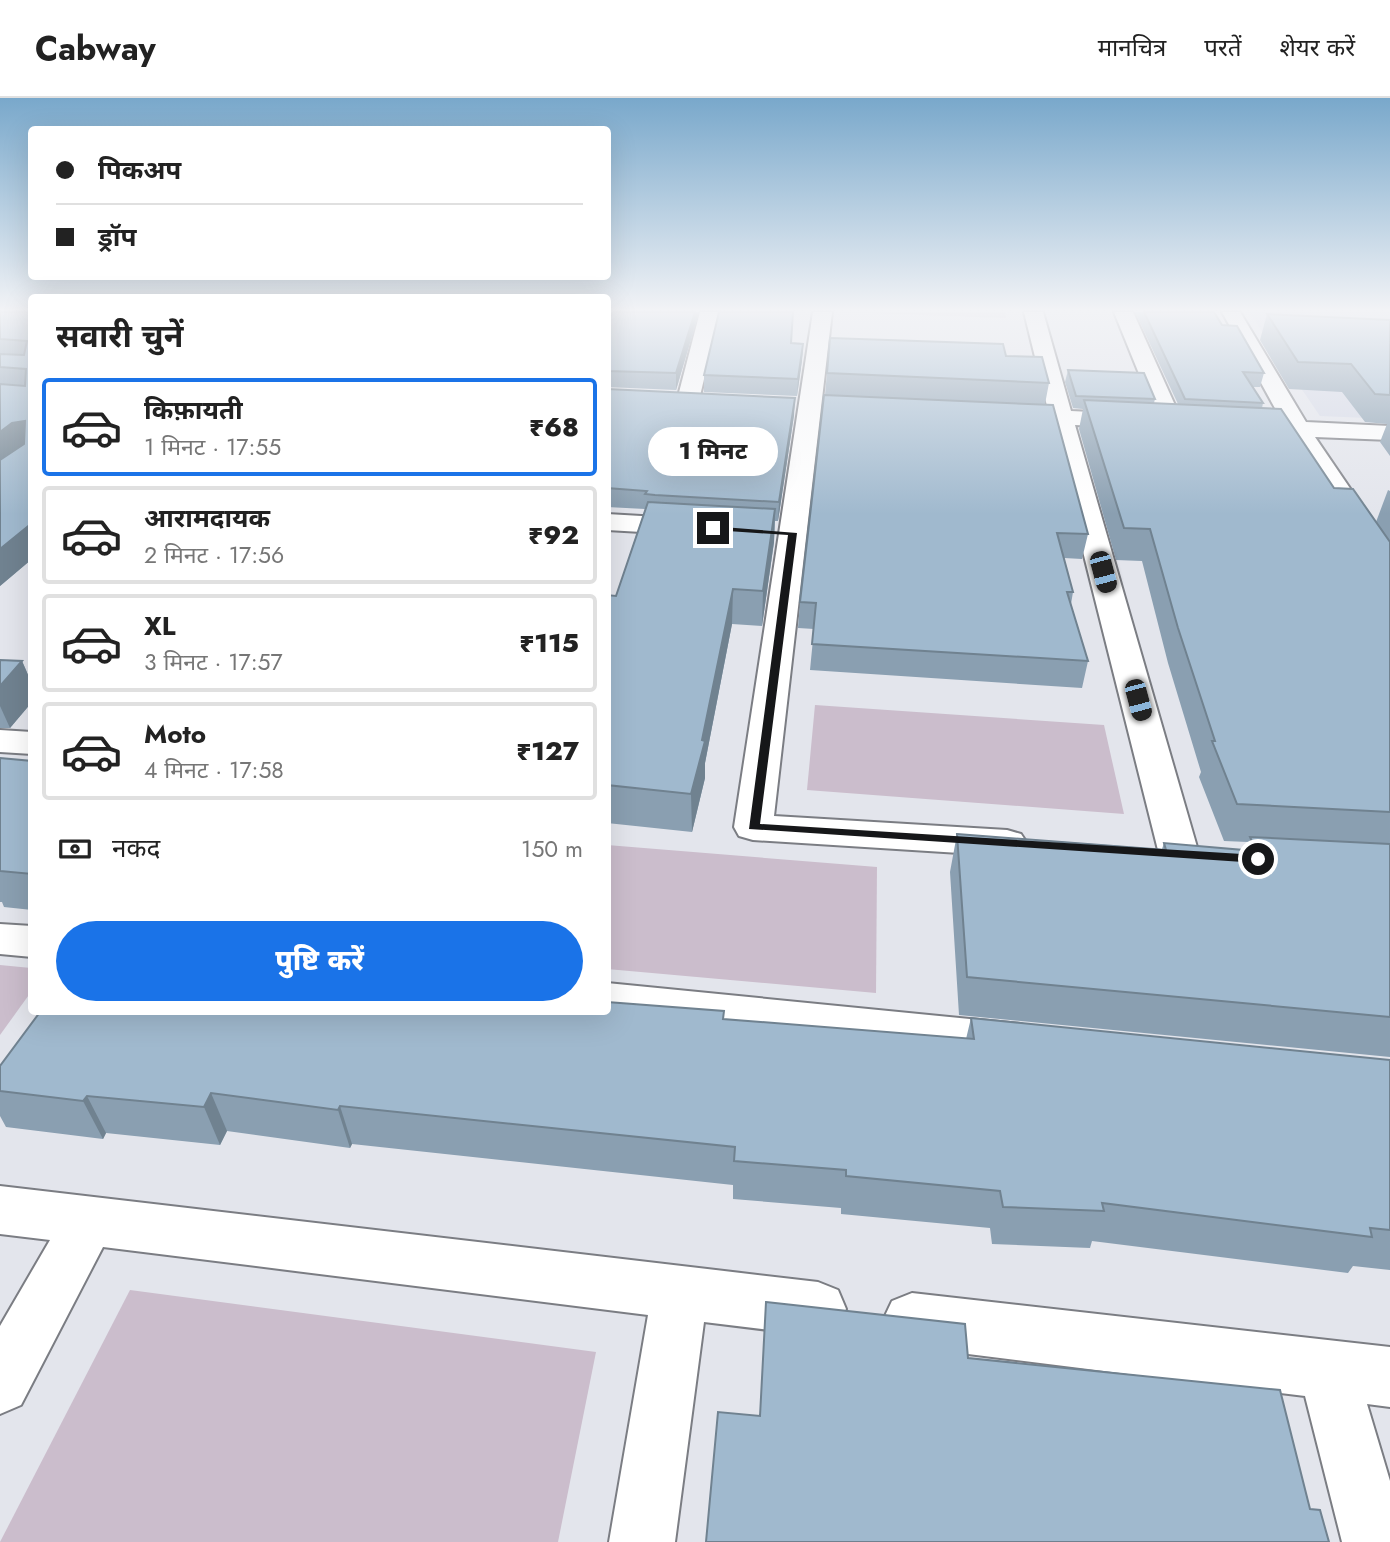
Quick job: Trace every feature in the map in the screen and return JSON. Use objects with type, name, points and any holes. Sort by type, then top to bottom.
[{"type":"street","points":[[688,401],[693,379]]},
{"type":"street","points":[[812,379],[809,406],[779,532],[753,827],[1042,845]]},
{"type":"street","points":[[1051,379],[1179,854]]},
{"type":"street","points":[[1152,379],[1171,423]]},
{"type":"street","points":[[1270,379],[1298,429],[1390,568]]},
{"type":"street","points":[[661,399],[715,402]]},
{"type":"street","points":[[982,414],[1196,424]]},
{"type":"street","points":[[1222,425],[1390,433]]},
{"type":"street","points":[[611,522],[713,528]]},
{"type":"street","points":[[0,741],[28,743]]},
{"type":"street","points":[[1138,852],[1219,856]]},
{"type":"street","points":[[0,939],[28,942]]},
{"type":"street","points":[[611,1000],[1060,1046]]},
{"type":"street","points":[[0,1210],[1390,1377]]},
{"type":"street","points":[[0,1384],[89,1221]]},
{"type":"street","points":[[642,1542],[680,1292]]},
{"type":"street","points":[[1328,1370],[1375,1542]]},
{"type":"shaded area","points":[[1295,379],[1390,379],[1390,419],[1320,416]]},
{"type":"shaded area","points":[[815,705],[1104,725],[1124,814],[807,790]]},
{"type":"shaded area","points":[[611,845],[877,867],[876,993],[611,969]]},
{"type":"shaded area","points":[[0,965],[28,968],[28,996],[0,1035]]},
{"type":"shaded area","points":[[130,1290],[596,1352],[558,1542],[0,1542]]},
{"type":"building","points":[[25,379],[28,379],[28,526],[0,549],[0,460],[24,444],[25,421],[12,423],[0,432],[0,384],[25,386]]},
{"type":"building","points":[[969,379],[1048,379],[1049,383]]},
{"type":"building","points":[[1071,379],[1147,379],[1155,399],[1076,396]]},
{"type":"building","points":[[1176,379],[1248,379],[1263,403],[1185,399]]},
{"type":"building","points":[[1363,379],[1390,379],[1390,395],[1375,394]]},
{"type":"building","points":[[611,389],[795,398],[779,502],[645,494],[647,491],[611,488]]},
{"type":"building","points":[[824,395],[1053,405],[1088,534],[1057,533],[1073,592],[1067,592],[1088,661],[812,644],[816,603],[800,602]]},
{"type":"building","points":[[1084,400],[1281,409],[1334,488],[1353,489],[1390,542],[1390,812],[1237,804],[1212,741],[1215,741],[1178,628],[1150,529],[1124,528]]},
{"type":"building","points":[[648,502],[775,509],[763,591],[733,589],[702,740],[705,741],[691,794],[611,785],[611,595],[616,596]]},
{"type":"building","points":[[0,660],[22,661],[0,686]]},
{"type":"building","points":[[0,758],[28,761],[28,874],[0,871]]},
{"type":"building","points":[[957,834],[1166,850],[1164,843],[1256,851],[1250,837],[1390,844],[1390,1017],[967,977]]},
{"type":"building","points":[[611,1002],[724,1011],[723,1019],[974,1039],[971,1018],[1390,1060],[1390,1230],[1370,1228],[1372,1237],[1102,1203],[1104,1211],[1003,1207],[1000,1191],[846,1176],[846,1170],[734,1161],[735,1147],[340,1106],[338,1110],[211,1093],[204,1107],[87,1096],[83,1101],[0,1091],[0,1066],[38,1015],[611,1015]]},
{"type":"building","points":[[766,1302],[965,1324],[968,1358],[1280,1390],[1310,1509],[1320,1510],[1329,1542],[706,1542],[718,1412],[760,1416]]},
{"type":"route","points":[[713,528],[793,533],[753,827],[1258,859]]}]
